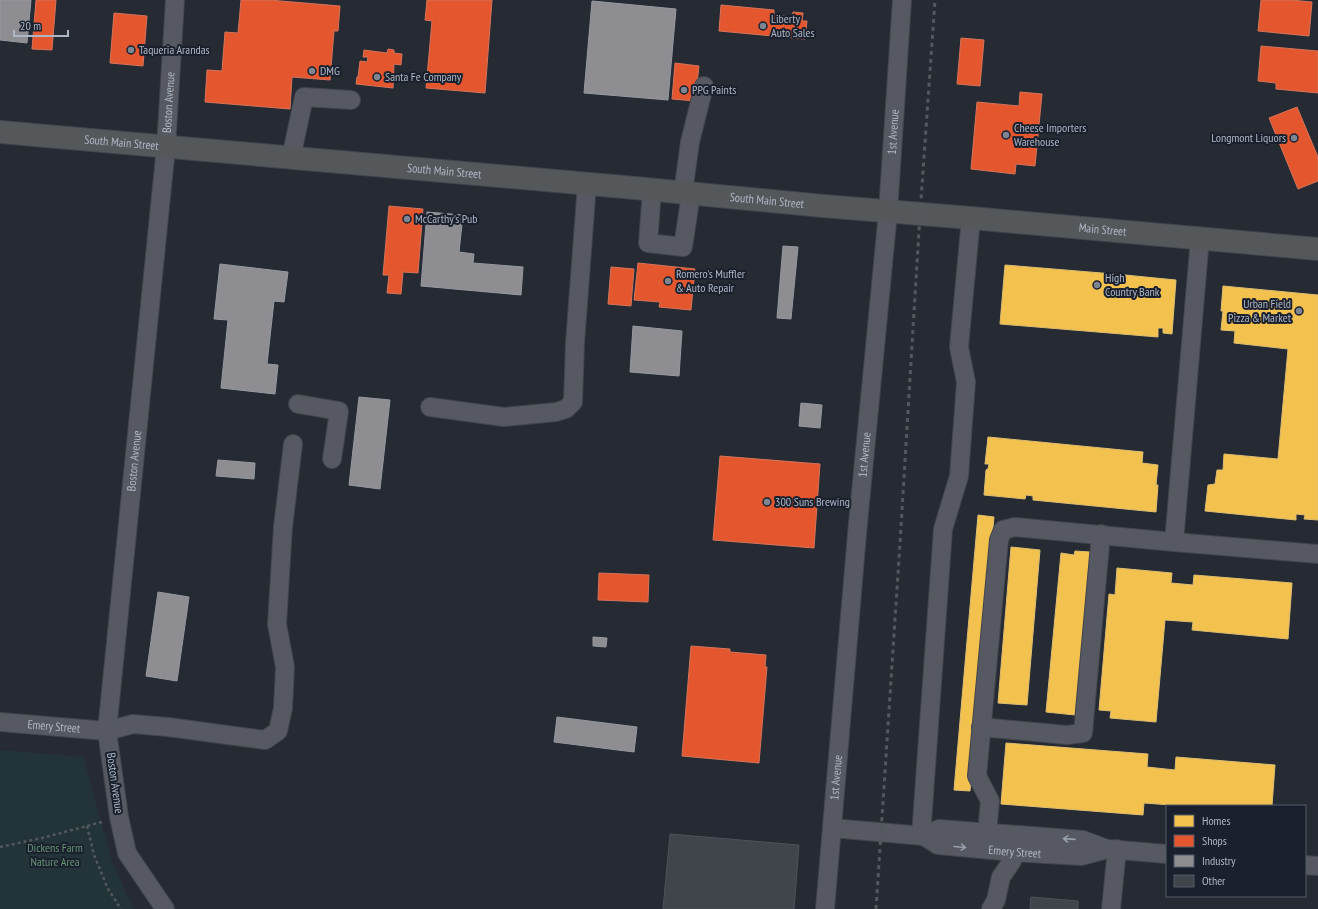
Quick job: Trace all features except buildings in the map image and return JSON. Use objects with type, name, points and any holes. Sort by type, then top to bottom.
[{"type":"highway","name":"South Main Street","points":[[0,132],[888,212]]},
{"type":"highway","name":"Main Street","points":[[888,212],[972,218],[1318,249]]},
{"type":"street","name":"Boston Avenue","points":[[165,909],[127,853],[119,817],[107,731],[166,147],[176,0]]},
{"type":"street","name":"1st Avenue","points":[[825,909],[856,551],[888,212],[902,0]]},
{"type":"street","points":[[652,190],[648,243],[683,247],[690,142],[704,86]]},
{"type":"street","points":[[291,158],[304,97],[351,100]]},
{"type":"street","points":[[430,407],[504,417],[556,412],[566,409],[573,402],[575,343],[587,184]]},
{"type":"street","points":[[922,836],[943,529],[959,476],[966,382],[959,347],[972,218]]},
{"type":"street","points":[[1174,542],[1200,238]]},
{"type":"street","points":[[298,404],[339,411],[332,459]]},
{"type":"street","name":"Emery Street","points":[[0,722],[107,731],[133,724],[168,726],[265,740],[278,731],[283,708],[285,667],[277,624],[282,526],[293,444]]},
{"type":"street","points":[[987,833],[990,800],[977,776],[998,540],[1003,530],[1015,527],[1318,554]]},
{"type":"street","points":[[981,727],[1067,735],[1083,733],[1101,534]]},
{"type":"street","name":"Emery Street","points":[[832,828],[922,836],[938,845],[1012,852],[1081,856],[1112,849]]},
{"type":"street","name":"Emery Street","points":[[922,836],[939,829],[1083,840],[1112,849],[1166,854]]},
{"type":"street","points":[[1111,909],[1112,849]]},
{"type":"street","points":[[991,909],[996,900],[1001,877],[1012,861],[1012,852]]},
{"type":"street","points":[[1306,865],[1318,866]]},
{"type":"path","points":[[0,847],[42,838],[119,817]]},
{"type":"path","points":[[87,826],[94,855],[108,889],[121,909]]},
{"type":"green space","name":"Dickens Farm Nature Area","points":[[0,750],[83,757],[112,861],[131,905],[135,909],[0,909]]},
{"type":"railway","points":[[876,909],[935,0]]},
{"type":"place","name":"Liberty Auto Sales","points":[[763,26]]},
{"type":"place","name":"Taqueria Arandas","points":[[131,50]]},
{"type":"place","name":"DMG","points":[[312,71]]},
{"type":"place","name":"Santa Fe Company","points":[[377,77]]},
{"type":"place","name":"PPG Paints","points":[[684,90]]},
{"type":"place","name":"Cheese Importers Warehouse","points":[[1006,135]]},
{"type":"place","name":"Longmont Liquors","points":[[1294,138]]},
{"type":"place","name":"McCarthy's Pub","points":[[407,219]]},
{"type":"place","name":"Romero's Muffler & Auto Repair","points":[[668,281]]},
{"type":"place","name":"High Country Bank","points":[[1097,285]]},
{"type":"place","name":"Urban Field Pizza & Market","points":[[1299,311]]},
{"type":"place","name":"300 Suns Brewing","points":[[767,502]]}]
